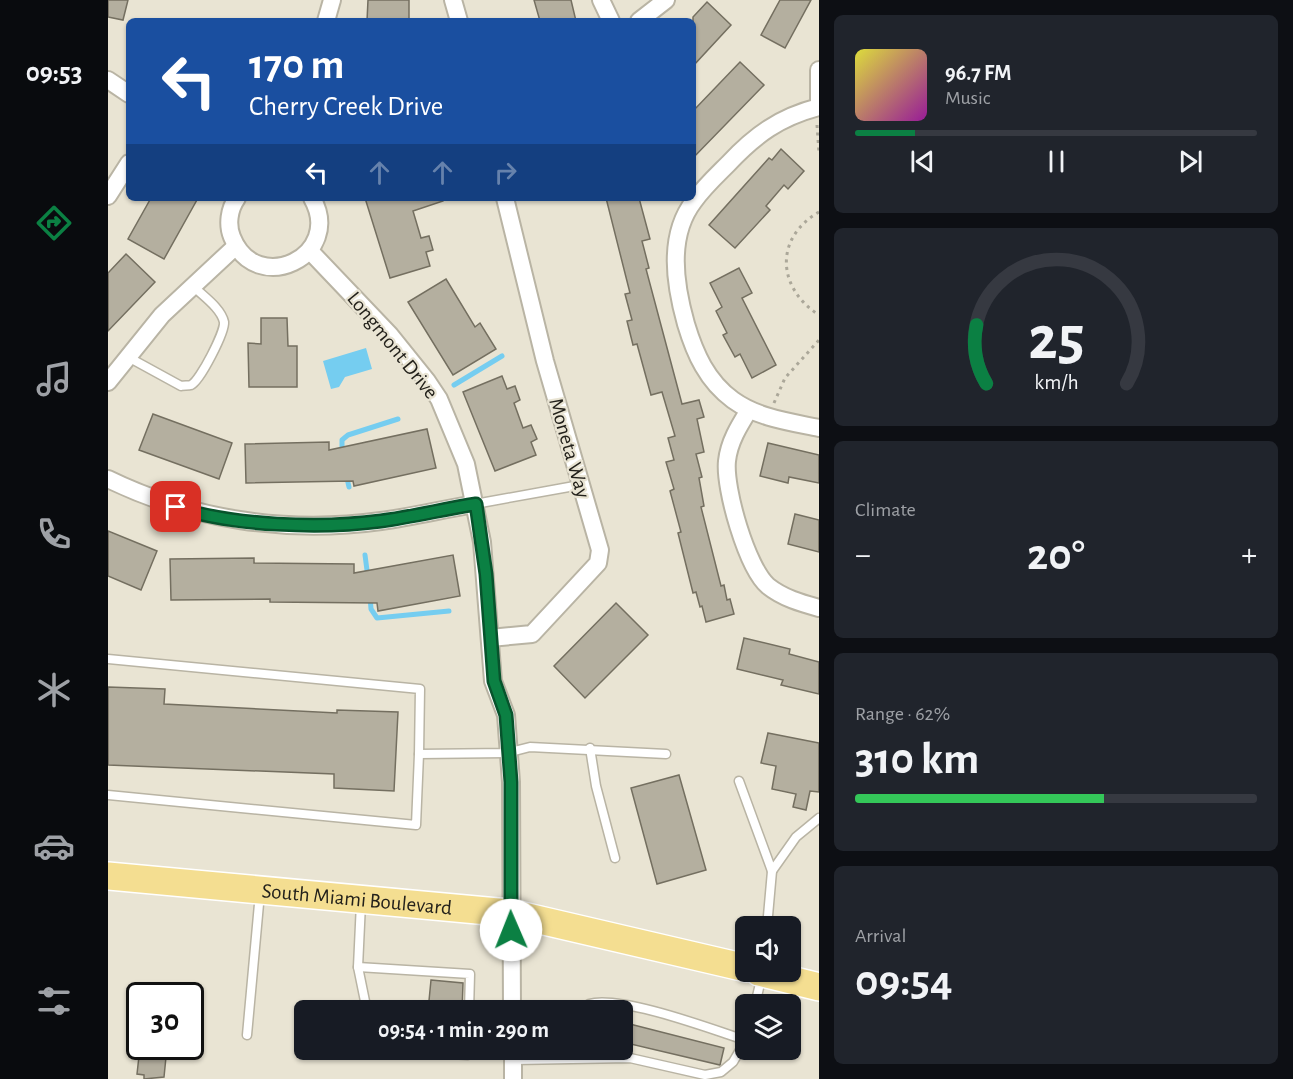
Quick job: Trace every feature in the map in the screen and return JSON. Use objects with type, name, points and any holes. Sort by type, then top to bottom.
[{"type":"main road","name":"South Miami Boulevard","points":[[108,876],[510,913],[735,965]]},
{"type":"main road","points":[[800,982],[819,987]]},
{"type":"street","points":[[327,18],[332,0]]},
{"type":"street","points":[[453,0],[458,18]]},
{"type":"street","points":[[601,0],[610,18]]},
{"type":"street","points":[[643,18],[666,0]]},
{"type":"street","points":[[696,194],[752,139],[783,119],[819,111],[819,70]]},
{"type":"street","points":[[108,81],[126,92]]},
{"type":"street","points":[[108,196],[126,168]]},
{"type":"street","points":[[236,201],[229,217],[230,232],[236,246],[245,257],[257,264],[272,268],[299,261],[310,251],[317,237],[320,222],[314,201]]},
{"type":"street","name":"Moneta Way","points":[[489,638],[532,634],[598,564],[600,550],[545,361],[506,201]]},
{"type":"street","points":[[690,201],[675,260],[680,303],[697,357],[710,378],[731,399],[749,410],[819,428]]},
{"type":"street","points":[[108,382],[162,315],[236,246]]},
{"type":"street","name":"Longmont Drive","points":[[310,251],[390,335],[439,399],[466,464],[476,504],[486,574],[494,681],[506,715],[507,753],[511,782],[512,1000]]},
{"type":"street","points":[[749,410],[733,437],[727,461],[729,487],[749,559],[767,585],[792,600],[819,608]]},
{"type":"street","points":[[108,479],[193,512],[252,521],[344,525],[381,521],[476,504]]},
{"type":"street","points":[[513,1060],[513,1079]]},
{"type":"lane","points":[[128,357],[181,386],[191,385],[198,379],[223,333],[224,323],[219,313],[192,285]]},
{"type":"lane","points":[[476,504],[580,485]]},
{"type":"lane","points":[[108,658],[420,689],[416,825],[108,795]]},
{"type":"lane","points":[[419,754],[507,753],[530,747],[590,748],[666,754]]},
{"type":"lane","points":[[590,748],[596,786],[615,858]]},
{"type":"lane","points":[[738,781],[772,871],[768,916]]},
{"type":"lane","points":[[772,871],[796,837],[819,818]]},
{"type":"lane","points":[[247,1035],[260,890]]},
{"type":"lane","points":[[361,899],[358,967],[365,1000]]},
{"type":"lane","points":[[358,967],[470,974],[469,1000]]},
{"type":"lane","points":[[633,1008],[735,1037]]},
{"type":"lane","points":[[633,1059],[705,1075],[721,1072],[735,1059]]},
{"type":"path","points":[[819,111],[819,153]]},
{"type":"path","points":[[819,212],[807,219],[797,231],[789,246],[785,266],[797,297],[819,315]]},
{"type":"path","points":[[773,406],[778,388],[819,340]]},
{"type":"water","points":[[366,348],[372,369],[345,377],[339,387],[331,389],[323,361]]},
{"type":"building","points":[[108,0],[128,0],[123,20],[108,17]]},
{"type":"building","points":[[368,0],[409,0],[409,18],[367,18]]},
{"type":"building","points":[[534,0],[571,0],[575,18],[539,18]]},
{"type":"building","points":[[780,0],[811,0],[785,48],[761,35]]},
{"type":"building","points":[[707,2],[731,25],[696,63],[696,18],[693,17]]},
{"type":"building","points":[[740,62],[764,85],[696,155],[696,108]]},
{"type":"building","points":[[781,149],[804,171],[788,189],[784,185],[766,206],[770,210],[735,248],[709,225],[769,158],[772,160]]},
{"type":"building","points":[[149,201],[196,201],[164,259],[128,239]]},
{"type":"building","points":[[366,201],[443,201],[413,211],[421,238],[429,236],[433,250],[426,252],[430,266],[390,278]]},
{"type":"building","points":[[607,201],[640,201],[650,239],[642,241],[649,268],[646,269],[682,404],[699,400],[704,417],[697,419],[704,452],[696,454],[702,477],[699,478],[704,506],[701,507],[721,586],[724,585],[727,600],[730,599],[734,614],[706,622],[696,592],[693,593],[670,491],[674,489],[666,462],[674,460],[668,438],[675,436],[662,392],[651,395],[637,344],[633,345],[627,321],[632,320],[625,294],[630,293]]},
{"type":"building","points":[[126,254],[155,282],[108,331],[108,273]]},
{"type":"building","points":[[739,268],[752,293],[742,298],[776,365],[752,378],[740,354],[735,357],[723,335],[727,333],[716,311],[722,307],[710,283]]},
{"type":"building","points":[[446,279],[475,327],[480,323],[496,349],[453,375],[408,302]]},
{"type":"building","points":[[261,318],[287,318],[288,346],[297,346],[297,387],[249,387],[248,343],[261,344]]},
{"type":"building","points":[[502,376],[507,389],[515,386],[520,400],[514,403],[523,428],[531,425],[537,439],[531,442],[536,455],[495,471],[463,392]]},
{"type":"building","points":[[153,414],[232,443],[219,479],[139,450]]},
{"type":"building","points":[[427,429],[436,468],[354,486],[353,481],[246,483],[245,444],[329,442],[329,450]]},
{"type":"building","points":[[768,443],[819,455],[819,483],[789,477],[788,483],[760,476]]},
{"type":"building","points":[[795,514],[819,520],[819,552],[788,544]]},
{"type":"building","points":[[108,531],[157,551],[141,590],[108,576]]},
{"type":"building","points":[[453,555],[460,596],[378,611],[377,603],[270,602],[270,599],[171,600],[170,559],[254,558],[254,563],[354,564],[354,573]]},
{"type":"building","points":[[616,603],[648,635],[585,698],[554,666]]},
{"type":"building","points":[[744,638],[790,649],[789,654],[819,662],[819,694],[781,685],[783,680],[737,669]]},
{"type":"building","points":[[108,687],[165,689],[164,704],[337,713],[337,710],[398,712],[394,791],[334,788],[334,774],[108,765]]},
{"type":"building","points":[[768,733],[819,743],[819,792],[810,791],[806,810],[793,807],[796,794],[772,789],[776,766],[761,763]]},
{"type":"building","points":[[679,775],[706,870],[657,884],[631,788]]},
{"type":"building","points":[[431,980],[463,983],[462,1000],[429,1000]]},
{"type":"building","points":[[633,1025],[724,1048],[720,1065],[633,1045]]},
{"type":"building","points":[[139,1060],[166,1060],[164,1077],[144,1079],[144,1075],[137,1074]]},
{"type":"waterway","points":[[454,385],[502,356]]},
{"type":"waterway","points":[[342,453],[342,440],[348,435],[398,419]]},
{"type":"waterway","points":[[346,474],[349,487]]},
{"type":"waterway","points":[[365,555],[368,578]]},
{"type":"waterway","points":[[370,596],[371,609],[377,618],[449,611]]},
{"type":"route","points":[[176,507],[225,519],[344,525],[381,521],[476,504],[489,603],[489,638],[494,681],[506,715],[507,753],[511,782],[511,930]]}]
